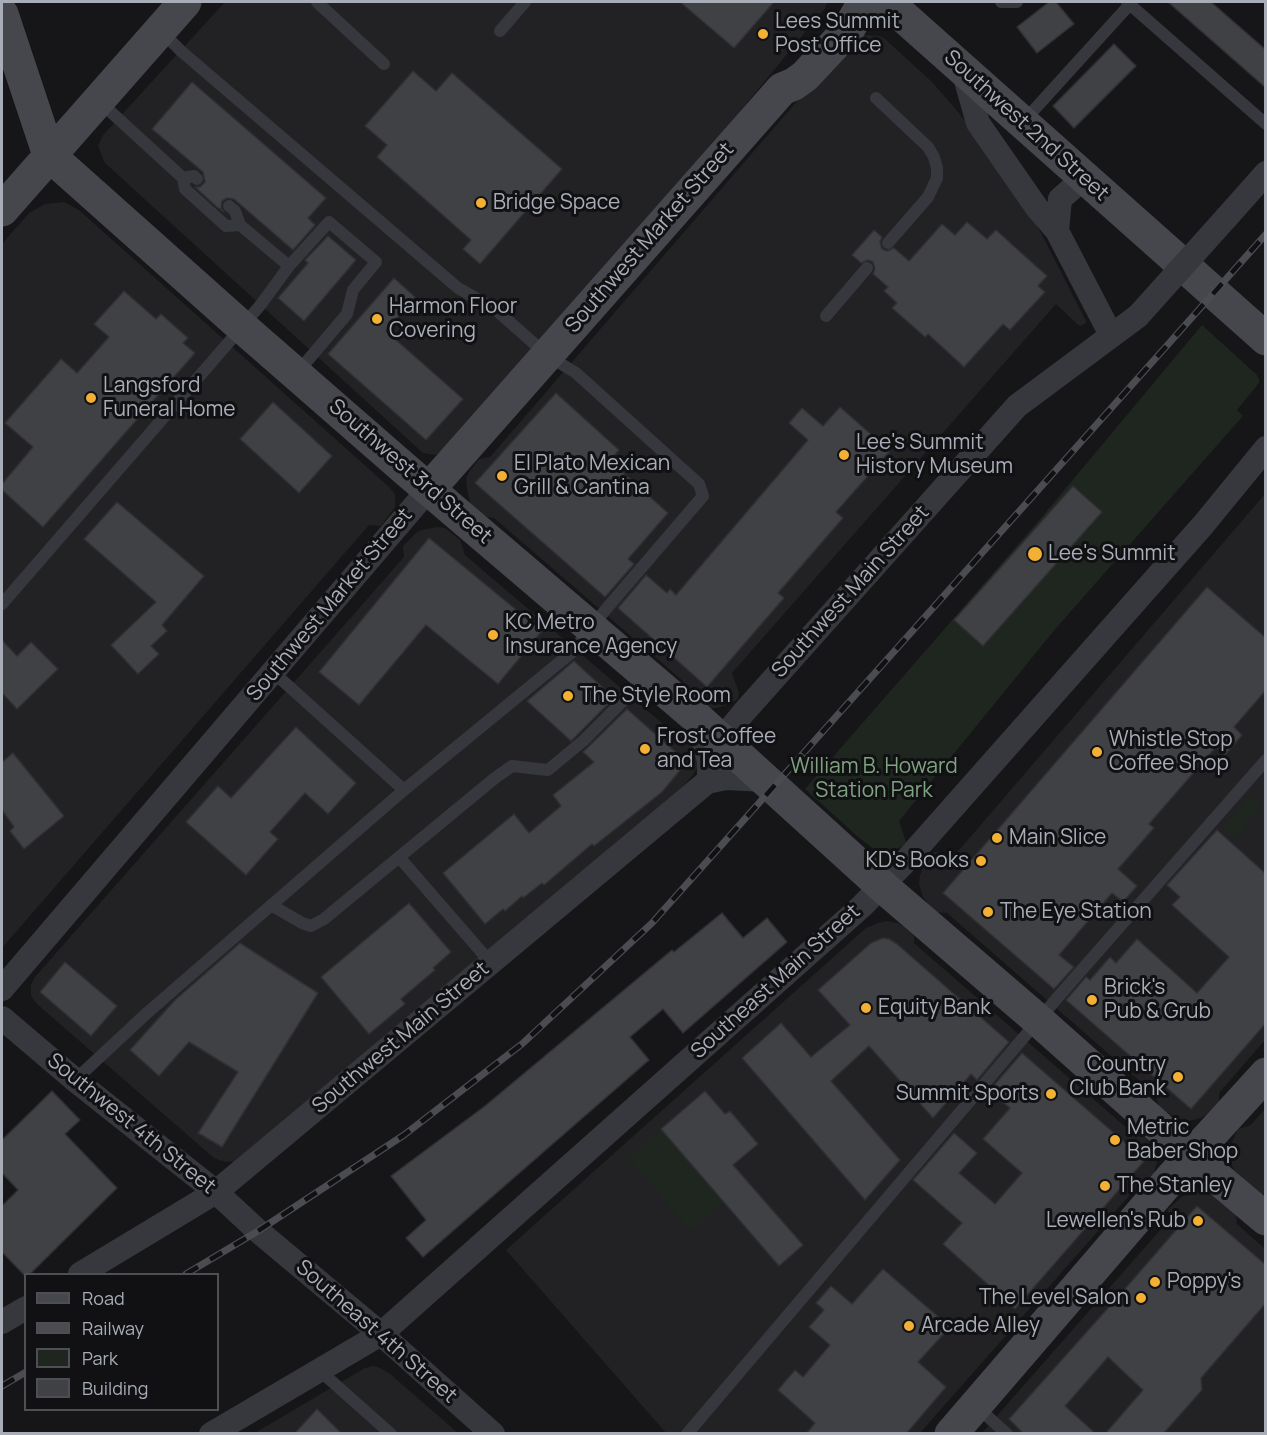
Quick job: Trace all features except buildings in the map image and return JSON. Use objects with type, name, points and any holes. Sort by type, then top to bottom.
[{"type":"main road","points":[[2,210],[185,2]]},
{"type":"main road","name":"Southwest Market Street","points":[[782,89],[781,79],[784,73],[830,18],[849,2]]},
{"type":"main road","name":"Southwest Market Street","points":[[429,489],[782,89],[805,76],[848,30],[864,2]]},
{"type":"main road","name":"Southwest 2nd Street","points":[[887,2],[1266,339]]},
{"type":"main road","name":"Southwest 3rd Street","points":[[2,14],[50,155],[242,327],[709,729],[882,886],[1266,1219]]},
{"type":"main road","points":[[951,1434],[1191,1156],[1266,1074]]},
{"type":"street","points":[[963,70],[978,123],[1037,208],[1057,231],[1111,335]]},
{"type":"street","name":"Southwest Main Street","points":[[709,729],[744,712],[1017,406],[1138,316],[1266,173]]},
{"type":"street","points":[[1057,231],[1060,199],[1084,178]]},
{"type":"street","name":"Southeast Main Street","points":[[211,1434],[381,1334],[845,921],[882,886],[1203,525],[1266,448]]},
{"type":"street","name":"Southwest Market Street","points":[[2,988],[429,489]]},
{"type":"street","points":[[707,782],[709,729]]},
{"type":"street","points":[[707,782],[726,778],[765,780]]},
{"type":"street","name":"Southwest Main Street","points":[[83,1273],[216,1192],[707,782]]},
{"type":"street","name":"Southwest 4th Street","points":[[2,1018],[75,1080],[216,1192],[258,1231]]},
{"type":"street","name":"Southeast 4th Street","points":[[258,1231],[381,1334],[494,1434]]},
{"type":"street","points":[[2,1322],[24,1309]]},
{"type":"lane","points":[[317,2],[384,64]]},
{"type":"lane","points":[[500,31],[525,2]]},
{"type":"lane","points":[[1001,2],[1017,2]]},
{"type":"lane","points":[[1022,123],[1130,2],[1266,124]]},
{"type":"lane","points":[[75,1080],[147,1013],[404,790],[570,653],[704,496],[699,484],[576,373],[547,355],[495,309],[458,288],[181,51],[160,30]]},
{"type":"lane","points":[[876,98],[928,147],[937,168],[937,178],[928,197],[888,243]]},
{"type":"lane","points":[[98,100],[183,178],[185,189],[226,226],[240,225]]},
{"type":"lane","points":[[183,178],[194,176],[197,179]]},
{"type":"lane","points":[[229,206],[235,211],[240,225],[289,266]]},
{"type":"lane","points":[[2,604],[242,327],[289,266],[329,222],[376,262],[353,290],[347,314],[297,374]]},
{"type":"lane","points":[[826,316],[867,268]]},
{"type":"lane","points":[[273,672],[404,790]]},
{"type":"lane","points":[[272,905],[311,926],[324,919],[512,766],[548,770],[590,734],[626,698],[645,674]]},
{"type":"lane","points":[[687,1434],[1038,1020],[1266,759]]},
{"type":"lane","points":[[399,857],[491,963]]},
{"type":"lane","points":[[319,1370],[391,1434]]},
{"type":"lane","points":[[975,1405],[1008,1434]]},
{"type":"shaded area","points":[[225,2],[828,2],[668,199],[448,449],[435,455],[423,453],[105,163],[98,146],[103,135]]},
{"type":"shaded area","points":[[863,35],[879,36],[885,39],[932,82],[989,151],[1041,233],[1086,323],[1078,325],[1056,304],[732,673],[739,693],[738,699],[727,705],[710,708],[685,694],[683,681],[494,518],[481,516],[470,503],[466,479],[479,459],[490,457],[848,42]]},
{"type":"shaded area","points":[[64,202],[79,210],[388,486],[395,494],[395,507],[381,526],[369,525],[2,948],[2,244],[29,213],[45,204]]},
{"type":"shaded area","points":[[1265,494],[1265,1040],[1219,1093],[1219,1103],[1201,1118],[1189,1121],[1175,1117],[1161,1109],[1156,1095],[947,913],[935,912],[923,897],[919,884],[920,875],[925,862],[934,852],[954,856]]},
{"type":"shaded area","points":[[437,527],[445,528],[460,540],[465,555],[670,730],[680,728],[689,736],[694,744],[698,766],[679,791],[235,1161],[222,1161],[214,1158],[37,1004],[31,996],[31,985],[35,977],[404,557],[403,546],[416,533]]},
{"type":"shaded area","points":[[887,921],[903,926],[914,936],[914,943],[1129,1130],[1138,1130],[1153,1148],[1157,1162],[1153,1176],[1146,1186],[1135,1189],[920,1433],[666,1433],[506,1250],[866,928]]},
{"type":"shaded area","points":[[1265,1109],[1265,1194],[1260,1195],[1234,1170],[1230,1155],[1231,1144],[1238,1129],[1251,1125]]},
{"type":"shaded area","points":[[1198,1192],[1213,1196],[1236,1215],[1237,1224],[1265,1249],[1265,1433],[981,1434],[1169,1220],[1168,1209],[1183,1196]]},
{"type":"shaded area","points":[[373,1366],[389,1373],[458,1433],[253,1434],[365,1368]]},
{"type":"green space","name":"William B. Howard Station Park","points":[[1202,325],[1259,379],[1259,383],[1237,410],[1243,416],[1057,627],[899,821],[906,842],[903,846],[892,851],[875,850],[805,789],[1036,524]]},
{"type":"green space","points":[[1251,795],[1263,806],[1234,838],[1222,827]]},
{"type":"green space","points":[[661,1129],[725,1202],[691,1231],[628,1158]]},
{"type":"railway","points":[[188,1273],[258,1231],[404,1135],[522,1044],[652,923],[1266,234]]},
{"type":"railway","points":[[2,1386],[24,1373]]},
{"type":"place","name":"Lees Summit Post Office","points":[[763,34]]},
{"type":"place","name":"Bridge Space","points":[[481,203]]},
{"type":"place","name":"Harmon Floor Covering","points":[[377,319]]},
{"type":"place","name":"Langsford Funeral Home","points":[[91,398]]},
{"type":"place","name":"Lee's Summit History Museum","points":[[844,455]]},
{"type":"place","name":"El Plato Mexican Grill & Cantina","points":[[502,476]]},
{"type":"place","name":"Lee's Summit","points":[[1035,554]]},
{"type":"place","name":"KC Metro Insurance Agency","points":[[493,635]]},
{"type":"place","name":"The Style Room","points":[[568,696]]},
{"type":"place","name":"Frost Coffee and Tea","points":[[645,749]]},
{"type":"place","name":"Whistle Stop Coffee Shop","points":[[1097,752]]},
{"type":"place","name":"Main Slice","points":[[997,838]]},
{"type":"place","name":"KD's Books","points":[[981,861]]},
{"type":"place","name":"The Eye Station","points":[[988,912]]},
{"type":"place","name":"Brick's Pub & Grub","points":[[1092,1000]]},
{"type":"place","name":"Equity Bank","points":[[866,1008]]},
{"type":"place","name":"Country Club Bank","points":[[1178,1077]]},
{"type":"place","name":"Summit Sports","points":[[1051,1094]]},
{"type":"place","name":"Metric Baber Shop","points":[[1115,1140]]},
{"type":"place","name":"The Stanley","points":[[1105,1186]]},
{"type":"place","name":"Lewellen's Rub","points":[[1198,1221]]},
{"type":"place","name":"Poppy's","points":[[1155,1282]]},
{"type":"place","name":"The Level Salon","points":[[1141,1298]]},
{"type":"place","name":"Arcade Alley","points":[[909,1326]]}]
